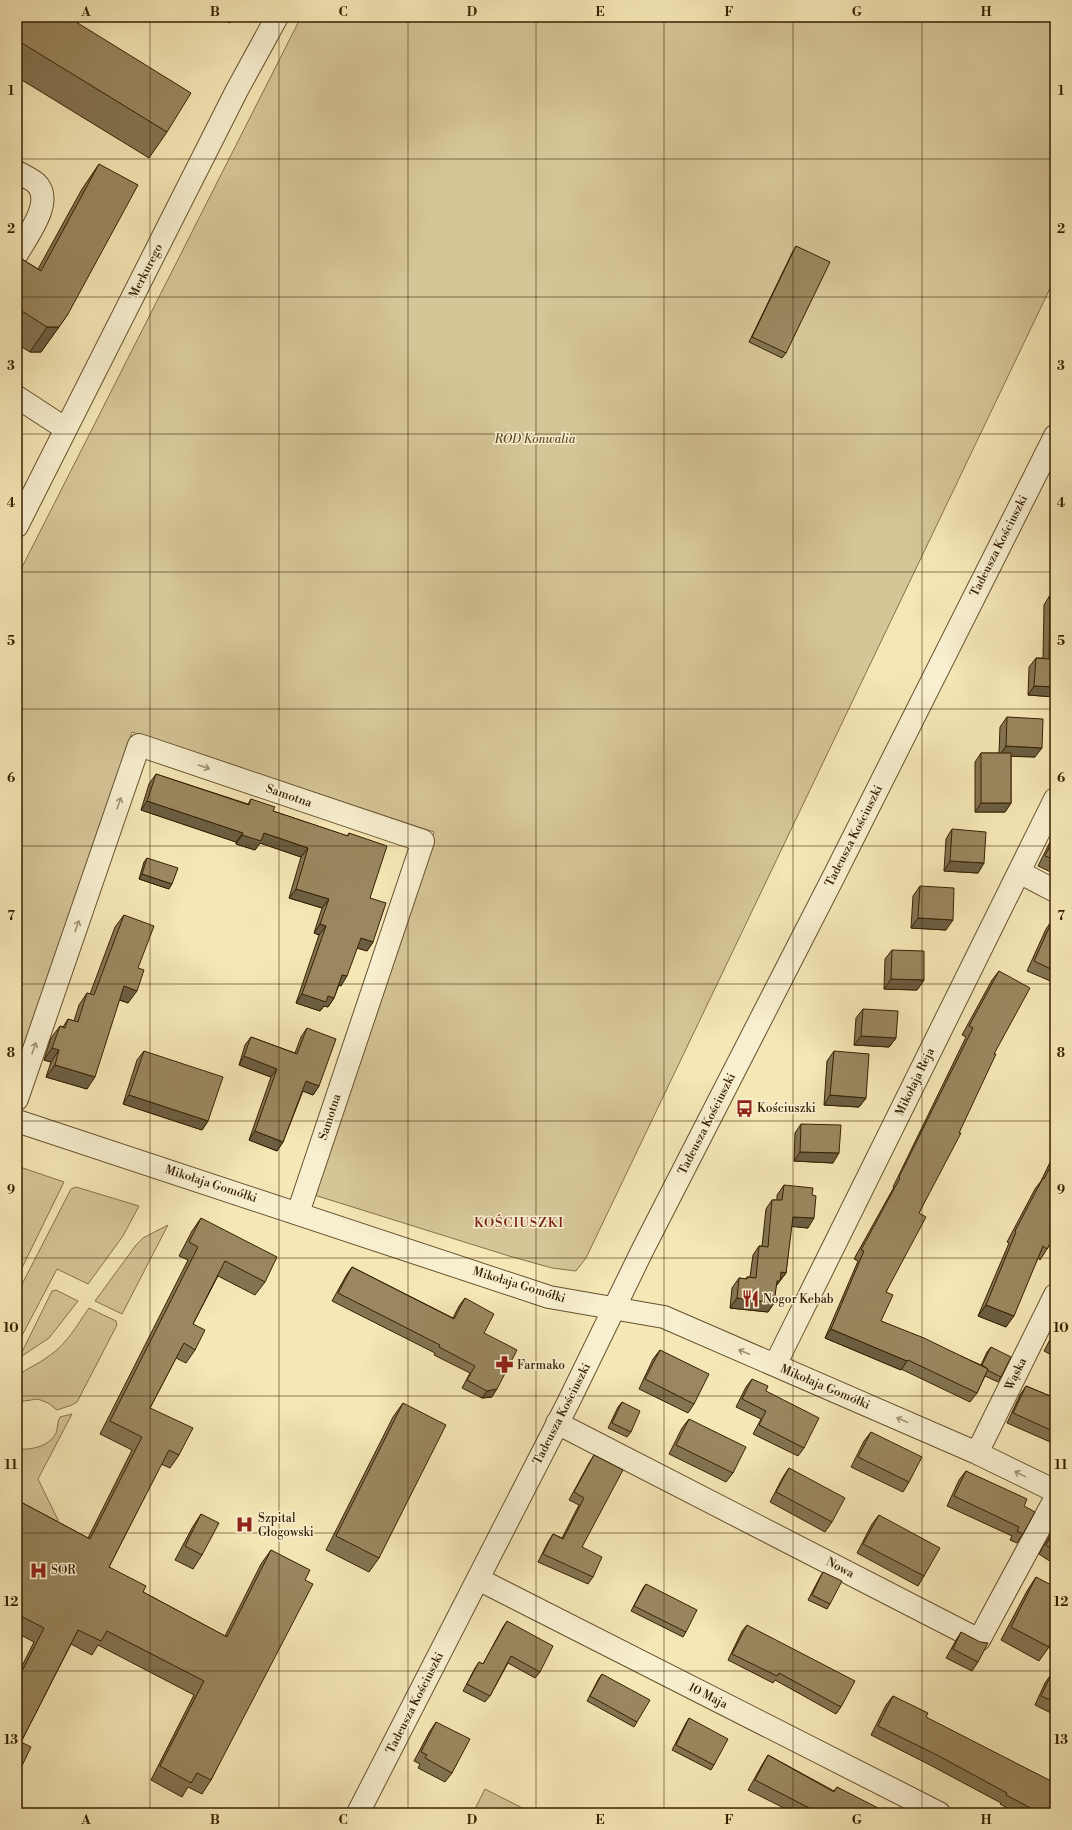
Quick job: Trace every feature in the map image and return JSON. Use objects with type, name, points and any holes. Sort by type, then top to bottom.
[{"type":"street","name":"Merkurego","points":[[17,526],[234,97],[277,17]]},
{"type":"street","points":[[17,172],[36,184],[42,191],[43,202],[41,211],[17,254]]},
{"type":"street","points":[[17,397],[66,429]]},
{"type":"street","name":"Tadeusza Kościuszki","points":[[358,1813],[615,1310],[643,1249],[834,876],[1055,436]]},
{"type":"street","name":"Samotna","points":[[17,1099],[139,745],[423,841],[298,1213]]},
{"type":"street","name":"Mikołaja Reja","points":[[775,1365],[1055,799]]},
{"type":"street","points":[[1019,872],[1055,891]]},
{"type":"street","name":"Mikołaja Gomółki","points":[[17,1121],[549,1297],[664,1318],[976,1452],[1055,1491]]},
{"type":"street","name":"Wąska","points":[[976,1452],[1055,1296]]},
{"type":"street","name":"Nowa","points":[[557,1423],[980,1640],[1055,1499]]},
{"type":"street","name":"10 Maja","points":[[478,1579],[938,1813]]},
{"type":"green space","name":"ROD Konwalia","points":[[301,17],[1055,17],[1055,278],[586,1258],[576,1271],[552,1268],[509,1256],[311,1194],[434,832],[132,732],[17,1065],[17,577]]},
{"type":"green space","points":[[17,1166],[64,1182],[17,1278]]},
{"type":"green space","points":[[76,1187],[139,1206],[123,1236],[88,1284],[57,1269],[17,1345],[17,1294],[71,1189]]},
{"type":"green space","points":[[168,1225],[122,1314],[95,1301],[136,1245],[143,1238]]},
{"type":"green space","points":[[56,1290],[78,1301],[49,1338],[19,1358],[52,1291]]},
{"type":"green space","points":[[89,1308],[116,1321],[117,1325],[77,1402],[57,1410],[48,1403],[38,1399],[17,1402],[17,1376],[45,1359],[61,1346]]},
{"type":"green space","points":[[72,1414],[38,1479],[58,1520],[57,1522],[17,1503],[17,1449],[39,1447],[49,1442],[56,1433],[60,1417]]},
{"type":"green space","points":[[485,1789],[532,1813],[473,1813]]},
{"type":"building","points":[[17,17],[68,17],[191,93],[167,132],[17,40]]},
{"type":"building","points":[[99,164],[138,185],[68,314],[59,327],[47,327],[17,308],[17,256],[41,271]]},
{"type":"building","points":[[796,246],[830,262],[786,353],[752,337]]},
{"type":"building","points":[[1050,595],[1055,596],[1055,687],[1034,686],[1036,658],[1049,659]]},
{"type":"building","points":[[1007,717],[1043,719],[1042,748],[1006,746]]},
{"type":"building","points":[[981,753],[1011,753],[1011,803],[981,803]]},
{"type":"building","points":[[156,774],[249,805],[251,799],[275,807],[273,811],[348,836],[349,833],[387,846],[370,898],[386,903],[373,942],[361,938],[347,976],[342,975],[334,998],[328,996],[326,1002],[302,994],[326,926],[320,924],[329,899],[296,889],[308,848],[264,833],[261,841],[242,835],[243,833],[147,801]]},
{"type":"building","points":[[952,829],[986,832],[984,863],[950,861]]},
{"type":"building","points":[[1055,836],[1055,860],[1045,856]]},
{"type":"building","points":[[147,858],[178,868],[172,884],[142,874]]},
{"type":"building","points":[[920,886],[954,888],[953,920],[918,918]]},
{"type":"building","points":[[124,915],[154,926],[138,968],[144,970],[137,991],[124,986],[95,1077],[55,1065],[59,1050],[52,1048],[60,1026],[65,1028],[68,1019],[78,1022],[87,993],[94,995]]},
{"type":"building","points":[[1053,919],[1055,920],[1055,971],[1034,961]]},
{"type":"building","points":[[892,950],[924,951],[924,980],[891,979]]},
{"type":"building","points":[[999,971],[1030,988],[994,1054],[996,1054],[959,1133],[961,1133],[919,1213],[926,1217],[886,1292],[893,1295],[881,1321],[924,1338],[988,1369],[977,1393],[908,1360],[907,1361],[831,1329],[864,1251],[861,1250],[900,1178],[899,1177],[973,1028],[969,1026]]},
{"type":"building","points":[[863,1009],[898,1011],[896,1038],[861,1036]]},
{"type":"building","points":[[307,1028],[336,1039],[319,1086],[306,1081],[283,1142],[255,1131],[277,1069],[244,1056],[251,1037],[297,1054]]},
{"type":"building","points":[[144,1051],[223,1077],[208,1121],[129,1095]]},
{"type":"building","points":[[834,1051],[869,1054],[866,1098],[830,1095]]},
{"type":"building","points":[[801,1124],[841,1125],[839,1153],[800,1152]]},
{"type":"building","points":[[1055,1157],[1055,1235],[1047,1249],[1043,1246],[1014,1316],[986,1305],[1016,1232],[1015,1231]]},
{"type":"building","points":[[784,1185],[813,1188],[812,1195],[816,1196],[814,1218],[793,1217],[786,1273],[781,1272],[780,1281],[777,1281],[774,1303],[737,1298],[739,1278],[756,1278],[759,1246],[768,1247],[772,1200],[782,1200]]},
{"type":"building","points":[[201,1218],[277,1257],[265,1282],[225,1261],[193,1324],[205,1330],[195,1350],[184,1343],[150,1408],[193,1428],[179,1455],[169,1450],[109,1567],[146,1586],[143,1592],[227,1637],[271,1550],[310,1570],[305,1580],[313,1584],[211,1780],[197,1773],[191,1783],[160,1766],[204,1681],[107,1631],[101,1641],[78,1630],[21,1742],[31,1747],[17,1776],[17,1681],[44,1628],[17,1614],[17,1500],[90,1539],[142,1437],[110,1421],[198,1247],[189,1242]]},
{"type":"building","points":[[352,1267],[454,1319],[465,1298],[494,1314],[484,1333],[517,1350],[497,1389],[487,1391],[467,1380],[475,1366],[439,1347],[440,1345],[338,1293]]},
{"type":"building","points":[[1055,1334],[1055,1344],[1051,1342]]},
{"type":"building","points":[[991,1347],[1011,1357],[1001,1377],[987,1370],[988,1369],[982,1365]]},
{"type":"building","points":[[660,1350],[709,1374],[694,1404],[645,1379]]},
{"type":"building","points":[[752,1379],[768,1386],[766,1391],[819,1418],[804,1448],[759,1425],[766,1411],[742,1399]]},
{"type":"building","points":[[1026,1386],[1055,1398],[1055,1432],[1013,1413]]},
{"type":"building","points":[[622,1402],[640,1411],[631,1432],[612,1423]]},
{"type":"building","points":[[403,1403],[446,1425],[379,1558],[336,1536]]},
{"type":"building","points":[[689,1419],[746,1447],[733,1473],[676,1445]]},
{"type":"building","points":[[871,1432],[922,1457],[909,1482],[858,1457]]},
{"type":"building","points":[[594,1455],[623,1470],[582,1547],[602,1557],[593,1577],[543,1554],[553,1534],[563,1539],[584,1498],[574,1492]]},
{"type":"building","points":[[789,1468],[845,1498],[832,1522],[776,1492]]},
{"type":"building","points":[[966,1471],[1027,1499],[1024,1506],[1035,1512],[1023,1534],[1017,1531],[1019,1527],[954,1496]]},
{"type":"building","points":[[201,1514],[219,1523],[202,1555],[185,1546]]},
{"type":"building","points":[[879,1515],[940,1548],[924,1576],[863,1544]]},
{"type":"building","points":[[1055,1528],[1055,1551],[1046,1545]]},
{"type":"building","points":[[823,1572],[842,1581],[830,1604],[812,1595]]},
{"type":"building","points":[[1036,1577],[1055,1587],[1055,1635],[1049,1647],[1011,1627]]},
{"type":"building","points":[[646,1584],[697,1610],[686,1632],[634,1606]]},
{"type":"building","points":[[507,1621],[553,1646],[540,1672],[511,1656],[490,1696],[467,1684],[479,1662],[483,1664]]},
{"type":"building","points":[[747,1625],[855,1681],[841,1707],[779,1673],[777,1676],[732,1654]]},
{"type":"building","points":[[961,1632],[980,1642],[988,1643],[978,1662],[953,1649]]},
{"type":"building","points":[[1052,1673],[1055,1675],[1055,1702],[1041,1696]]},
{"type":"building","points":[[602,1674],[650,1700],[637,1722],[590,1696]]},
{"type":"building","points":[[893,1696],[928,1713],[926,1717],[1055,1783],[1054,1813],[1040,1813],[1006,1795],[1007,1793],[937,1755],[878,1726]]},
{"type":"building","points":[[689,1718],[728,1739],[714,1765],[676,1745]]},
{"type":"building","points":[[436,1722],[470,1739],[452,1773],[425,1758],[427,1755],[421,1752]]},
{"type":"building","points":[[768,1755],[834,1792],[837,1787],[882,1810],[880,1813],[819,1813],[755,1780]]},
{"type":"place","name":"Kościuszki","points":[[744,1108]]},
{"type":"place","name":"Nogor Kebab","points":[[750,1299]]},
{"type":"place","name":"Farmako","points":[[504,1365]]},
{"type":"place","name":"Szpital Głogowski","points":[[245,1525]]},
{"type":"place","name":"SOR","points":[[38,1570]]},
{"type":"district","name":"KOŚCIUSZKI","points":[[519,1223]]}]
